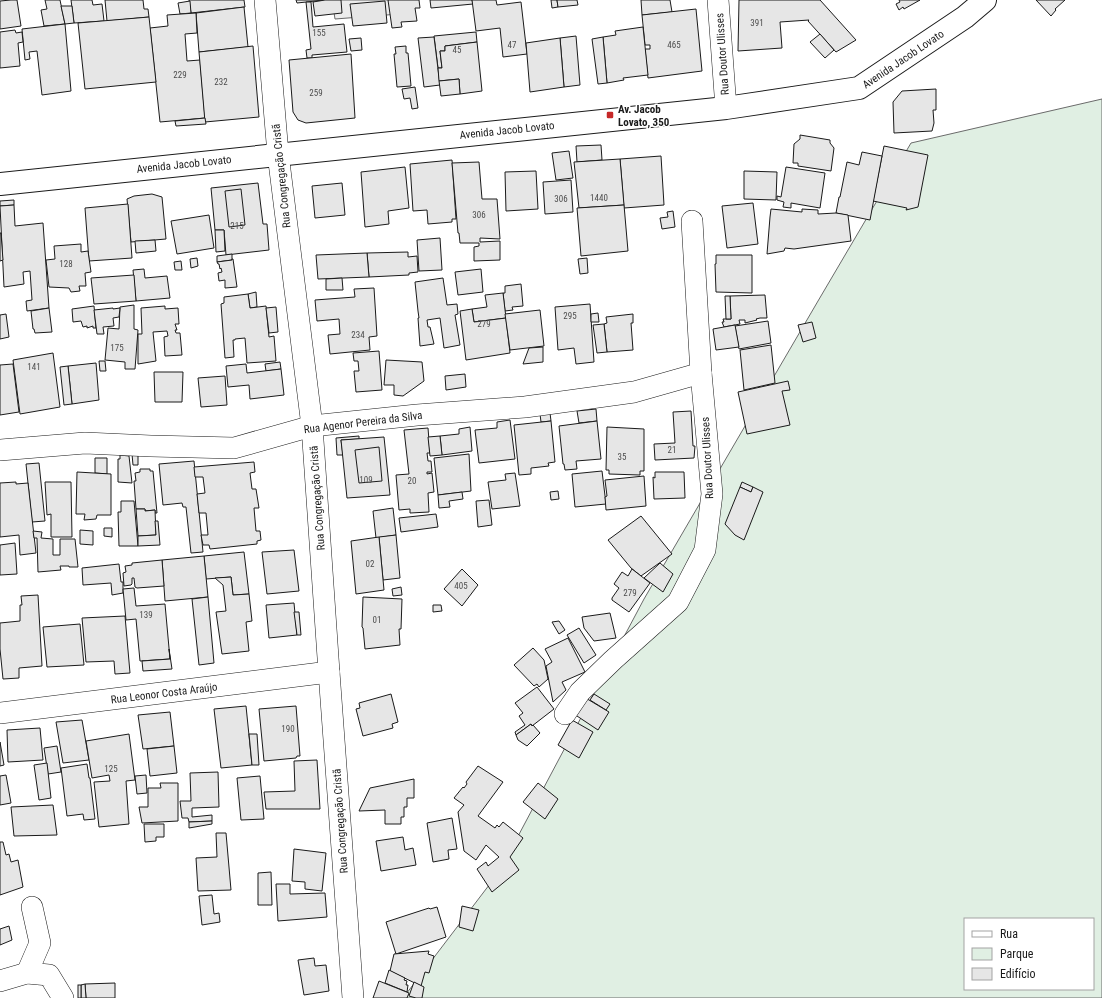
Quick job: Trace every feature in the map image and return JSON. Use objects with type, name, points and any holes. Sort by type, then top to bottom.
[{"type":"main road","name":"Avenida Jacob Lovato","points":[[0,184],[726,108],[859,88],[965,18],[985,0]]},
{"type":"street","name":"Rua Congregação Cristã","points":[[265,0],[278,154],[312,426],[354,998]]},
{"type":"street","name":"Rua Doutor Ulisses","points":[[718,0],[726,108]]},
{"type":"street","name":"Rua Doutor Ulisses","points":[[565,714],[580,692],[613,660],[678,602],[705,550],[712,494],[701,373],[692,221]]},
{"type":"street","name":"Rua Agenor Pereira da Silva","points":[[0,450],[85,443],[234,448],[312,426],[417,415],[525,407],[634,392],[701,373]]},
{"type":"street","name":"Rua Leonor Costa Araújo","points":[[0,713],[329,672]]},
{"type":"street","points":[[27,973],[40,943],[32,907]]},
{"type":"street","points":[[0,981],[27,973],[49,975],[63,998]]},
{"type":"green space","points":[[1102,99],[1102,998],[403,998],[499,872],[644,599],[911,143]]},
{"type":"shaded area","points":[[332,0],[411,0],[412,13],[335,19]]},
{"type":"building","points":[[17,0],[21,26],[0,29],[0,1]]},
{"type":"building","points":[[45,0],[60,0],[65,24],[44,26],[41,10],[47,9]]},
{"type":"building","points":[[71,0],[92,0],[93,5],[102,4],[104,21],[74,23]]},
{"type":"building","points":[[105,0],[143,0],[144,9],[148,9],[149,17],[107,21]]},
{"type":"building","points":[[189,0],[244,0],[245,7],[191,13]]},
{"type":"building","points":[[296,0],[325,0],[297,3]]},
{"type":"building","points":[[341,0],[342,13],[315,16],[313,2]]},
{"type":"building","points":[[388,0],[419,0],[420,8],[415,8],[417,21],[401,22],[402,27],[392,28]]},
{"type":"building","points":[[430,0],[472,0],[473,4],[431,8]]},
{"type":"building","points":[[472,0],[496,0],[497,5],[521,2],[527,54],[503,57],[500,28],[476,31]]},
{"type":"building","points":[[551,0],[557,0],[558,7],[552,8]]},
{"type":"building","points":[[557,0],[577,0],[578,5],[558,7]]},
{"type":"building","points":[[641,0],[670,0],[672,12],[642,15]]},
{"type":"building","points":[[739,0],[820,0],[856,40],[836,52],[808,21],[809,20],[780,22],[782,48],[738,51]]},
{"type":"building","points":[[899,0],[920,0],[904,9],[903,7],[899,10],[896,4],[900,2]]},
{"type":"building","points":[[1036,0],[1065,0],[1055,9],[1056,10],[1051,16]]},
{"type":"building","points":[[190,1],[191,13],[180,14],[178,3]]},
{"type":"building","points":[[385,1],[387,23],[353,26],[350,4]]},
{"type":"building","points":[[306,2],[311,2],[313,27],[344,24],[347,52],[312,55],[312,58],[307,58],[306,50],[311,49]]},
{"type":"building","points":[[61,6],[72,6],[74,23],[65,24]]},
{"type":"building","points":[[244,7],[248,47],[199,52],[196,13]]},
{"type":"building","points":[[696,9],[702,71],[648,78],[645,49],[650,49],[650,45],[645,45],[642,15]]},
{"type":"building","points":[[196,13],[197,33],[185,34],[187,61],[200,60],[205,118],[160,122],[150,28],[168,26],[167,15]]},
{"type":"building","points":[[149,17],[156,82],[85,89],[78,23]]},
{"type":"building","points":[[65,24],[71,91],[42,95],[37,51],[29,52],[30,59],[25,60],[22,29]]},
{"type":"building","points":[[643,27],[648,75],[623,78],[624,80],[607,83],[603,37],[616,35],[615,31]]},
{"type":"building","points":[[15,30],[16,33],[22,32],[23,42],[18,43],[20,66],[0,68],[0,32]]},
{"type":"building","points":[[476,32],[477,42],[445,46],[445,51],[440,51],[442,68],[438,68],[434,36]]},
{"type":"building","points":[[820,34],[834,50],[825,58],[810,42]]},
{"type":"building","points":[[576,36],[580,85],[564,87],[560,38]]},
{"type":"building","points":[[434,37],[440,85],[424,87],[418,38]]},
{"type":"building","points":[[603,37],[607,83],[598,84],[592,39]]},
{"type":"building","points":[[361,38],[362,50],[351,51],[349,39]]},
{"type":"building","points":[[560,38],[564,87],[530,92],[526,43]]},
{"type":"building","points":[[477,42],[482,91],[460,94],[459,79],[439,81],[438,68],[442,68],[440,51],[445,51],[445,46]]},
{"type":"building","points":[[253,46],[259,117],[205,122],[199,52]]},
{"type":"building","points":[[406,46],[411,86],[397,87],[394,54],[396,54],[395,47]]},
{"type":"building","points":[[351,54],[355,118],[306,123],[298,120],[293,112],[289,60]]},
{"type":"building","points":[[459,79],[460,94],[441,96],[439,81]]},
{"type":"building","points":[[415,87],[418,108],[412,109],[410,98],[404,99],[402,89]]},
{"type":"building","points":[[936,89],[936,110],[933,110],[934,123],[932,131],[894,133],[893,102],[902,91]]},
{"type":"building","points":[[205,118],[206,124],[176,126],[175,121]]},
{"type":"building","points":[[800,135],[830,140],[830,143],[834,148],[831,171],[798,166],[798,163],[793,163],[794,144],[800,139]]},
{"type":"building","points":[[601,145],[602,160],[577,162],[576,146]]},
{"type":"building","points":[[884,146],[928,155],[918,207],[906,210],[907,208],[873,201]]},
{"type":"building","points":[[569,151],[573,178],[556,180],[552,153]]},
{"type":"building","points":[[862,152],[882,156],[870,220],[836,213],[847,162],[859,165]]},
{"type":"building","points":[[661,156],[664,205],[624,208],[620,159]]},
{"type":"building","points":[[620,159],[624,205],[579,208],[574,162]]},
{"type":"building","points":[[452,160],[456,219],[452,219],[452,222],[428,224],[427,210],[413,211],[410,164]]},
{"type":"building","points":[[479,162],[482,199],[497,199],[500,239],[480,238],[480,242],[500,241],[500,260],[474,261],[474,247],[479,246],[479,243],[460,243],[452,163]]},
{"type":"building","points":[[405,167],[409,208],[388,211],[389,224],[365,227],[361,172]]},
{"type":"building","points":[[786,167],[825,173],[820,208],[791,203],[791,208],[783,207],[784,202],[777,200],[777,196],[781,197]]},
{"type":"building","points":[[536,171],[538,209],[506,211],[505,172]]},
{"type":"building","points":[[744,171],[777,172],[776,200],[744,199]]},
{"type":"building","points":[[571,180],[573,212],[545,214],[543,182]]},
{"type":"building","points":[[258,183],[263,224],[267,224],[269,250],[226,255],[224,230],[215,230],[211,188]]},
{"type":"building","points":[[342,183],[345,215],[315,218],[312,186]]},
{"type":"building","points":[[241,189],[245,225],[229,227],[225,191]]},
{"type":"building","points":[[152,194],[162,197],[166,239],[131,242],[127,199],[134,196]]},
{"type":"building","points":[[14,200],[14,205],[0,206],[0,201]]},
{"type":"building","points":[[753,203],[758,244],[727,248],[722,206]]},
{"type":"building","points":[[128,204],[132,258],[89,261],[85,208]]},
{"type":"building","points":[[14,205],[15,226],[43,223],[49,308],[27,311],[26,301],[32,300],[30,271],[23,272],[24,284],[4,287],[0,206]]},
{"type":"building","points":[[624,205],[628,251],[581,256],[577,208]]},
{"type":"building","points":[[771,209],[802,212],[802,209],[818,210],[818,214],[836,213],[848,215],[851,241],[794,249],[785,248],[784,251],[767,254]]},
{"type":"building","points":[[673,211],[675,227],[662,229],[660,218],[668,217],[667,212]]},
{"type":"building","points":[[209,215],[214,248],[177,254],[171,221]]},
{"type":"building","points":[[215,230],[224,230],[225,251],[216,252]]},
{"type":"building","points":[[0,233],[3,260],[0,261]]},
{"type":"building","points":[[440,238],[442,270],[419,271],[417,240]]},
{"type":"building","points":[[155,240],[156,251],[136,253],[135,241]]},
{"type":"building","points":[[81,244],[81,252],[88,251],[91,272],[85,273],[86,286],[79,286],[80,291],[71,292],[69,288],[49,287],[46,260],[55,259],[54,246]]},
{"type":"building","points":[[408,252],[408,257],[417,256],[418,272],[409,273],[409,275],[369,277],[367,253]]},
{"type":"building","points":[[367,253],[369,277],[318,279],[316,255]]},
{"type":"building","points":[[232,254],[232,260],[217,262],[217,256]]},
{"type":"building","points":[[716,255],[752,255],[752,293],[716,292]]},
{"type":"building","points":[[197,258],[198,266],[191,268],[190,259]]},
{"type":"building","points":[[587,258],[588,273],[580,274],[578,259]]},
{"type":"building","points":[[232,259],[237,287],[225,288],[225,280],[219,281],[218,273],[222,272],[217,262]]},
{"type":"building","points":[[181,261],[182,270],[175,270],[174,262]]},
{"type":"building","points":[[144,269],[145,278],[167,276],[170,298],[136,301],[133,270]]},
{"type":"building","points":[[481,269],[483,292],[458,295],[455,272]]},
{"type":"building","points":[[134,275],[136,301],[94,304],[91,278]]},
{"type":"building","points":[[342,278],[343,290],[326,290],[326,279]]},
{"type":"building","points":[[443,278],[447,305],[457,304],[458,314],[455,315],[460,345],[444,348],[440,318],[427,320],[434,344],[420,346],[415,282]]},
{"type":"building","points":[[521,284],[523,306],[512,307],[513,310],[505,311],[503,293],[505,293],[505,286]]},
{"type":"building","points":[[374,288],[377,336],[369,337],[370,350],[330,354],[328,335],[340,334],[339,319],[317,321],[315,300],[355,297],[354,289]]},
{"type":"building","points":[[256,292],[257,307],[250,308],[248,294]]},
{"type":"building","points":[[503,293],[506,318],[474,322],[472,309],[487,307],[485,295]]},
{"type":"building","points":[[248,294],[250,308],[266,306],[269,337],[274,336],[276,361],[247,363],[245,338],[233,340],[234,357],[225,358],[221,304],[224,303],[224,297]]},
{"type":"building","points":[[765,295],[767,318],[760,318],[745,323],[745,320],[739,320],[740,324],[724,327],[722,322],[724,322],[723,319],[731,319],[730,296]]},
{"type":"building","points":[[725,296],[730,296],[731,319],[726,319]]},
{"type":"building","points":[[590,304],[594,362],[576,364],[574,348],[558,350],[555,307]]},
{"type":"building","points":[[134,305],[134,329],[138,330],[135,369],[125,369],[125,362],[105,360],[108,328],[119,329],[120,307]]},
{"type":"building","points":[[94,306],[96,328],[93,328],[93,326],[87,328],[87,326],[83,327],[81,321],[73,322],[72,309]]},
{"type":"building","points":[[165,306],[165,309],[178,308],[179,324],[175,324],[177,330],[175,330],[176,333],[180,333],[182,355],[165,356],[164,337],[168,336],[167,331],[153,332],[156,361],[138,364],[138,334],[142,334],[141,308]]},
{"type":"building","points":[[276,307],[278,332],[269,333],[266,308]]},
{"type":"building","points":[[49,308],[52,332],[35,333],[33,329],[31,311]]},
{"type":"building","points":[[120,308],[119,317],[113,318],[114,326],[103,327],[104,334],[97,334],[94,310]]},
{"type":"building","points":[[472,309],[474,322],[506,318],[510,353],[466,360],[460,311]]},
{"type":"building","points":[[540,310],[544,346],[510,350],[505,314]]},
{"type":"building","points":[[598,313],[599,322],[591,322],[591,314]]},
{"type":"building","points":[[6,314],[9,337],[0,339],[0,315]]},
{"type":"building","points":[[633,314],[633,323],[631,323],[633,350],[607,352],[604,324],[607,323],[606,317]]},
{"type":"building","points":[[768,321],[771,343],[739,349],[735,326]]},
{"type":"building","points":[[812,322],[816,338],[803,342],[798,325]]},
{"type":"building","points":[[604,324],[607,352],[597,353],[593,325]]},
{"type":"building","points":[[735,325],[739,347],[716,350],[713,329]]},
{"type":"building","points":[[771,345],[775,383],[744,390],[740,350]]},
{"type":"building","points":[[543,347],[543,362],[523,364],[529,348]]},
{"type":"building","points":[[379,351],[382,390],[356,392],[354,371],[359,371],[358,361],[354,361],[353,353]]},
{"type":"building","points":[[53,353],[60,407],[20,414],[13,360]]},
{"type":"building","points":[[386,360],[422,362],[424,381],[403,396],[394,395],[394,385],[384,385]]},
{"type":"building","points":[[99,361],[105,361],[106,371],[100,371]]},
{"type":"building","points":[[280,362],[281,369],[266,371],[265,364]]},
{"type":"building","points":[[96,363],[99,400],[72,404],[68,366]]},
{"type":"building","points":[[13,364],[19,412],[0,415],[0,365]]},
{"type":"building","points":[[246,364],[247,373],[281,369],[284,395],[250,399],[249,385],[228,387],[226,366]]},
{"type":"building","points":[[68,366],[72,404],[64,405],[60,367]]},
{"type":"building","points":[[154,372],[183,372],[182,402],[155,402]]},
{"type":"building","points":[[465,374],[466,387],[446,390],[445,376]]},
{"type":"building","points":[[225,376],[227,405],[201,407],[198,378]]},
{"type":"building","points":[[788,381],[790,390],[782,391],[790,425],[747,434],[738,392]]},
{"type":"building","points":[[596,409],[597,421],[579,423],[577,411]]},
{"type":"building","points":[[691,411],[693,446],[695,446],[694,458],[655,460],[654,444],[675,443],[673,412]]},
{"type":"building","points":[[550,413],[551,421],[541,422],[540,414]]},
{"type":"building","points":[[510,420],[515,459],[479,463],[475,430],[497,428],[497,422]]},
{"type":"building","points":[[551,421],[555,462],[548,463],[549,466],[531,468],[531,474],[519,475],[514,425]]},
{"type":"building","points":[[597,421],[601,459],[576,461],[577,469],[565,470],[559,426]]},
{"type":"building","points":[[470,427],[472,451],[442,455],[440,436],[459,434],[459,429]]},
{"type":"building","points":[[607,427],[644,429],[644,471],[640,471],[640,475],[609,474],[609,470],[606,470]]},
{"type":"building","points":[[428,428],[430,453],[427,453],[428,461],[431,461],[432,472],[427,472],[427,474],[432,473],[434,492],[428,493],[429,512],[410,513],[410,509],[399,510],[396,475],[409,474],[404,430]]},
{"type":"building","points":[[359,436],[359,439],[341,440],[343,455],[337,455],[336,438]]},
{"type":"building","points":[[440,436],[442,455],[430,456],[428,437]]},
{"type":"building","points":[[384,437],[390,495],[347,498],[341,440]]},
{"type":"building","points":[[379,447],[382,481],[359,483],[355,450]]},
{"type":"building","points":[[132,454],[138,455],[138,465],[133,465]]},
{"type":"building","points":[[469,454],[471,491],[438,495],[434,458]]},
{"type":"building","points":[[120,455],[129,456],[132,483],[118,482],[118,459],[120,459]]},
{"type":"building","points":[[95,458],[107,458],[107,474],[95,473]]},
{"type":"building","points":[[194,461],[203,552],[191,553],[186,507],[183,507],[182,503],[163,505],[159,464]]},
{"type":"building","points":[[254,462],[255,472],[250,473],[252,489],[256,489],[259,508],[254,508],[256,531],[260,531],[261,540],[257,541],[257,544],[210,549],[209,545],[203,545],[201,535],[208,535],[206,513],[199,513],[197,494],[205,493],[203,477],[195,477],[194,467]]},
{"type":"building","points":[[39,463],[45,521],[32,522],[26,464]]},
{"type":"building","points":[[140,469],[150,469],[150,471],[153,471],[157,513],[155,513],[155,510],[145,511],[145,509],[136,509],[134,481],[136,481],[135,473],[140,472]]},
{"type":"building","points":[[602,471],[606,504],[575,507],[572,474]]},
{"type":"building","points":[[77,472],[111,474],[111,515],[97,515],[96,519],[84,520],[85,514],[76,514]]},
{"type":"building","points":[[655,472],[684,472],[685,498],[654,499],[653,477],[655,478]]},
{"type":"building","points":[[515,473],[520,506],[492,509],[488,482],[506,480],[505,474]]},
{"type":"building","points":[[644,476],[646,506],[606,510],[605,497],[607,496],[605,480]]},
{"type":"building","points":[[16,482],[16,484],[28,483],[36,553],[20,555],[19,535],[0,537],[0,483]]},
{"type":"building","points":[[45,482],[71,482],[72,537],[51,537],[51,514],[47,515]]},
{"type":"building","points":[[742,482],[753,487],[751,492],[740,487]]},
{"type":"building","points":[[740,487],[751,492],[753,487],[763,492],[744,540],[735,535],[725,524]]},
{"type":"building","points":[[558,491],[559,499],[551,500],[550,492]]},
{"type":"building","points":[[462,492],[463,499],[449,501],[450,507],[439,508],[438,495]]},
{"type":"building","points":[[489,500],[492,525],[478,527],[476,501]]},
{"type":"building","points":[[121,501],[134,501],[138,546],[119,546],[118,512],[121,512]]},
{"type":"building","points":[[393,508],[396,535],[376,538],[373,511]]},
{"type":"building","points":[[136,509],[145,509],[145,511],[155,510],[156,535],[138,536]]},
{"type":"building","points":[[436,514],[438,527],[401,532],[399,518]]},
{"type":"building","points":[[641,516],[672,554],[641,576],[631,568],[608,540]]},
{"type":"building","points":[[155,521],[158,521],[160,545],[138,546],[138,536],[156,535]]},
{"type":"building","points":[[104,528],[112,528],[112,537],[104,536]]},
{"type":"building","points":[[80,530],[93,531],[93,545],[80,544]]},
{"type":"building","points":[[33,531],[42,532],[41,538],[53,539],[53,555],[60,555],[60,539],[75,539],[78,567],[60,566],[61,570],[38,572],[37,538],[34,538]]},
{"type":"building","points":[[396,535],[400,578],[383,580],[379,537]]},
{"type":"building","points":[[379,537],[384,590],[356,594],[351,541]]},
{"type":"building","points":[[15,543],[17,574],[0,575],[0,545]]},
{"type":"building","points":[[294,550],[299,591],[267,594],[262,552]]},
{"type":"building","points":[[244,552],[249,594],[233,595],[231,577],[206,579],[204,556]]},
{"type":"building","points":[[204,556],[208,597],[165,601],[162,560]]},
{"type":"building","points":[[162,560],[164,586],[137,588],[135,587],[134,578],[132,578],[131,585],[124,586],[123,573],[126,572],[125,566],[132,565],[132,563]]},
{"type":"building","points":[[660,563],[673,574],[663,592],[644,578]]},
{"type":"building","points":[[119,564],[121,582],[123,582],[123,593],[112,595],[111,583],[83,585],[82,568]]},
{"type":"building","points":[[462,569],[478,585],[462,606],[444,589]]},
{"type":"building","points":[[632,569],[650,583],[629,612],[612,600],[612,598],[619,588],[614,584],[622,572],[628,576]]},
{"type":"building","points":[[231,577],[233,595],[249,594],[252,621],[246,622],[249,651],[222,654],[216,612],[226,611],[223,585],[215,578]]},
{"type":"building","points":[[401,587],[402,595],[393,596],[392,589]]},
{"type":"building","points":[[134,588],[136,606],[165,604],[170,659],[140,661],[136,619],[126,620],[123,589]]},
{"type":"building","points":[[38,595],[42,666],[19,668],[19,678],[3,679],[0,649],[0,623],[20,621],[20,605],[22,605],[21,596]]},
{"type":"building","points":[[208,597],[214,663],[199,665],[192,599]]},
{"type":"building","points":[[363,597],[402,599],[401,629],[399,629],[400,645],[365,649],[362,627]]},
{"type":"building","points":[[294,603],[297,635],[269,638],[266,605]]},
{"type":"building","points":[[433,605],[441,605],[442,611],[433,612]]},
{"type":"building","points":[[294,612],[299,612],[301,635],[297,635]]},
{"type":"building","points":[[610,613],[616,638],[594,641],[584,628],[582,617]]},
{"type":"building","points":[[125,616],[130,673],[115,674],[114,661],[86,662],[82,618]]},
{"type":"building","points":[[559,621],[565,630],[559,634],[552,622]]},
{"type":"building","points":[[80,624],[84,665],[47,667],[43,627]]},
{"type":"building","points":[[579,628],[596,655],[584,663],[567,635]]},
{"type":"building","points":[[568,638],[585,672],[562,682],[566,690],[553,702],[546,666],[552,662],[545,649]]},
{"type":"building","points":[[533,648],[544,660],[548,679],[539,687],[537,684],[534,686],[514,665]]},
{"type":"building","points":[[169,649],[172,669],[143,671],[142,661],[170,659]]},
{"type":"building","points":[[537,687],[554,709],[532,726],[531,724],[516,735],[515,732],[525,725],[519,716],[523,713],[515,703]]},
{"type":"building","points":[[391,694],[398,722],[392,724],[393,728],[363,736],[356,709],[360,708],[359,703]]},
{"type":"building","points":[[594,694],[610,704],[606,710],[590,700]]},
{"type":"building","points":[[584,697],[609,712],[598,730],[574,714]]},
{"type":"building","points":[[246,706],[252,765],[221,768],[214,709]]},
{"type":"building","points":[[296,706],[300,756],[297,756],[296,758],[264,761],[259,709]]},
{"type":"building","points":[[170,712],[174,746],[143,749],[138,715]]},
{"type":"building","points":[[82,720],[89,760],[63,763],[56,722]]},
{"type":"building","points":[[572,720],[593,732],[579,758],[558,745]]},
{"type":"building","points":[[531,724],[540,733],[527,746],[518,740],[516,735]]},
{"type":"building","points":[[40,728],[43,760],[8,762],[7,730]]},
{"type":"building","points":[[129,734],[135,780],[126,781],[129,824],[99,827],[94,782],[110,781],[109,775],[92,778],[86,741]]},
{"type":"building","points":[[249,734],[257,734],[259,765],[252,765]]},
{"type":"building","points":[[0,742],[4,765],[0,766]]},
{"type":"building","points":[[57,746],[61,772],[48,774],[44,748]]},
{"type":"building","points":[[174,746],[177,773],[150,776],[147,749]]},
{"type":"building","points":[[317,760],[320,809],[266,809],[264,792],[295,791],[294,761]]},
{"type":"building","points":[[47,763],[51,798],[39,800],[34,765]]},
{"type":"building","points":[[87,764],[95,819],[84,820],[83,814],[67,816],[61,768]]},
{"type":"building","points":[[478,766],[503,782],[478,816],[495,828],[497,825],[499,827],[503,822],[523,838],[510,857],[519,870],[492,892],[477,869],[486,862],[488,866],[499,857],[486,845],[476,860],[464,851],[458,812],[464,805],[454,798],[467,784],[466,782]]},
{"type":"building","points":[[218,772],[219,807],[192,808],[192,817],[212,815],[212,821],[189,822],[188,818],[182,818],[180,801],[191,801],[190,773]]},
{"type":"building","points":[[6,775],[11,803],[0,805],[0,776]]},
{"type":"building","points":[[146,775],[147,793],[137,794],[135,776]]},
{"type":"building","points":[[260,776],[264,819],[241,820],[237,778]]},
{"type":"building","points":[[414,779],[414,798],[407,798],[407,807],[404,807],[404,817],[401,817],[401,824],[385,824],[385,810],[359,811],[370,788]]},
{"type":"building","points":[[160,783],[178,783],[178,821],[142,823],[139,807],[148,807],[148,788],[161,788]]},
{"type":"building","points":[[538,783],[558,799],[545,819],[523,802]]},
{"type":"building","points":[[53,805],[57,835],[14,836],[11,807]]},
{"type":"building","points":[[452,818],[457,849],[448,850],[449,859],[433,862],[427,823]]},
{"type":"building","points":[[212,821],[212,824],[189,828],[189,822]]},
{"type":"building","points":[[144,824],[164,824],[164,837],[156,837],[156,841],[145,842]]},
{"type":"building","points":[[216,833],[226,833],[231,890],[198,891],[196,858],[217,857]]},
{"type":"building","points":[[403,837],[405,850],[413,848],[416,865],[381,871],[376,841]]},
{"type":"building","points":[[0,842],[3,842],[6,855],[9,854],[11,862],[18,860],[23,887],[0,895]]},
{"type":"building","points":[[294,849],[326,853],[322,891],[305,889],[305,882],[292,881]]},
{"type":"building","points":[[271,872],[272,905],[258,905],[258,873]]},
{"type":"building","points":[[276,884],[290,884],[290,894],[325,893],[327,917],[278,921]]},
{"type":"building","points":[[212,895],[214,914],[219,913],[220,922],[202,925],[199,896]]},
{"type":"building","points":[[462,906],[479,910],[473,931],[459,927]]},
{"type":"building","points":[[437,907],[446,937],[396,954],[386,922],[429,908]]},
{"type":"building","points":[[9,926],[12,940],[0,945],[0,929]]},
{"type":"building","points":[[429,951],[428,954],[434,956],[429,973],[425,972],[421,986],[390,971],[394,954]]},
{"type":"building","points":[[314,958],[315,966],[326,965],[329,991],[304,995],[298,960]]},
{"type":"building","points":[[389,970],[405,978],[404,980],[407,981],[406,985],[408,985],[407,992],[385,983]]},
{"type":"building","points":[[379,981],[409,993],[407,998],[373,998]]},
{"type":"building","points":[[414,982],[424,987],[422,998],[409,996]]},
{"type":"building","points":[[115,983],[115,998],[86,998],[85,984]]},
{"type":"building","points":[[85,984],[86,998],[81,998],[81,985]]},
{"type":"building","points":[[78,985],[81,985],[81,998],[78,998]]},
{"type":"place","name":"Av. Jacob Lovato, 350","points":[[610,115]]}]
